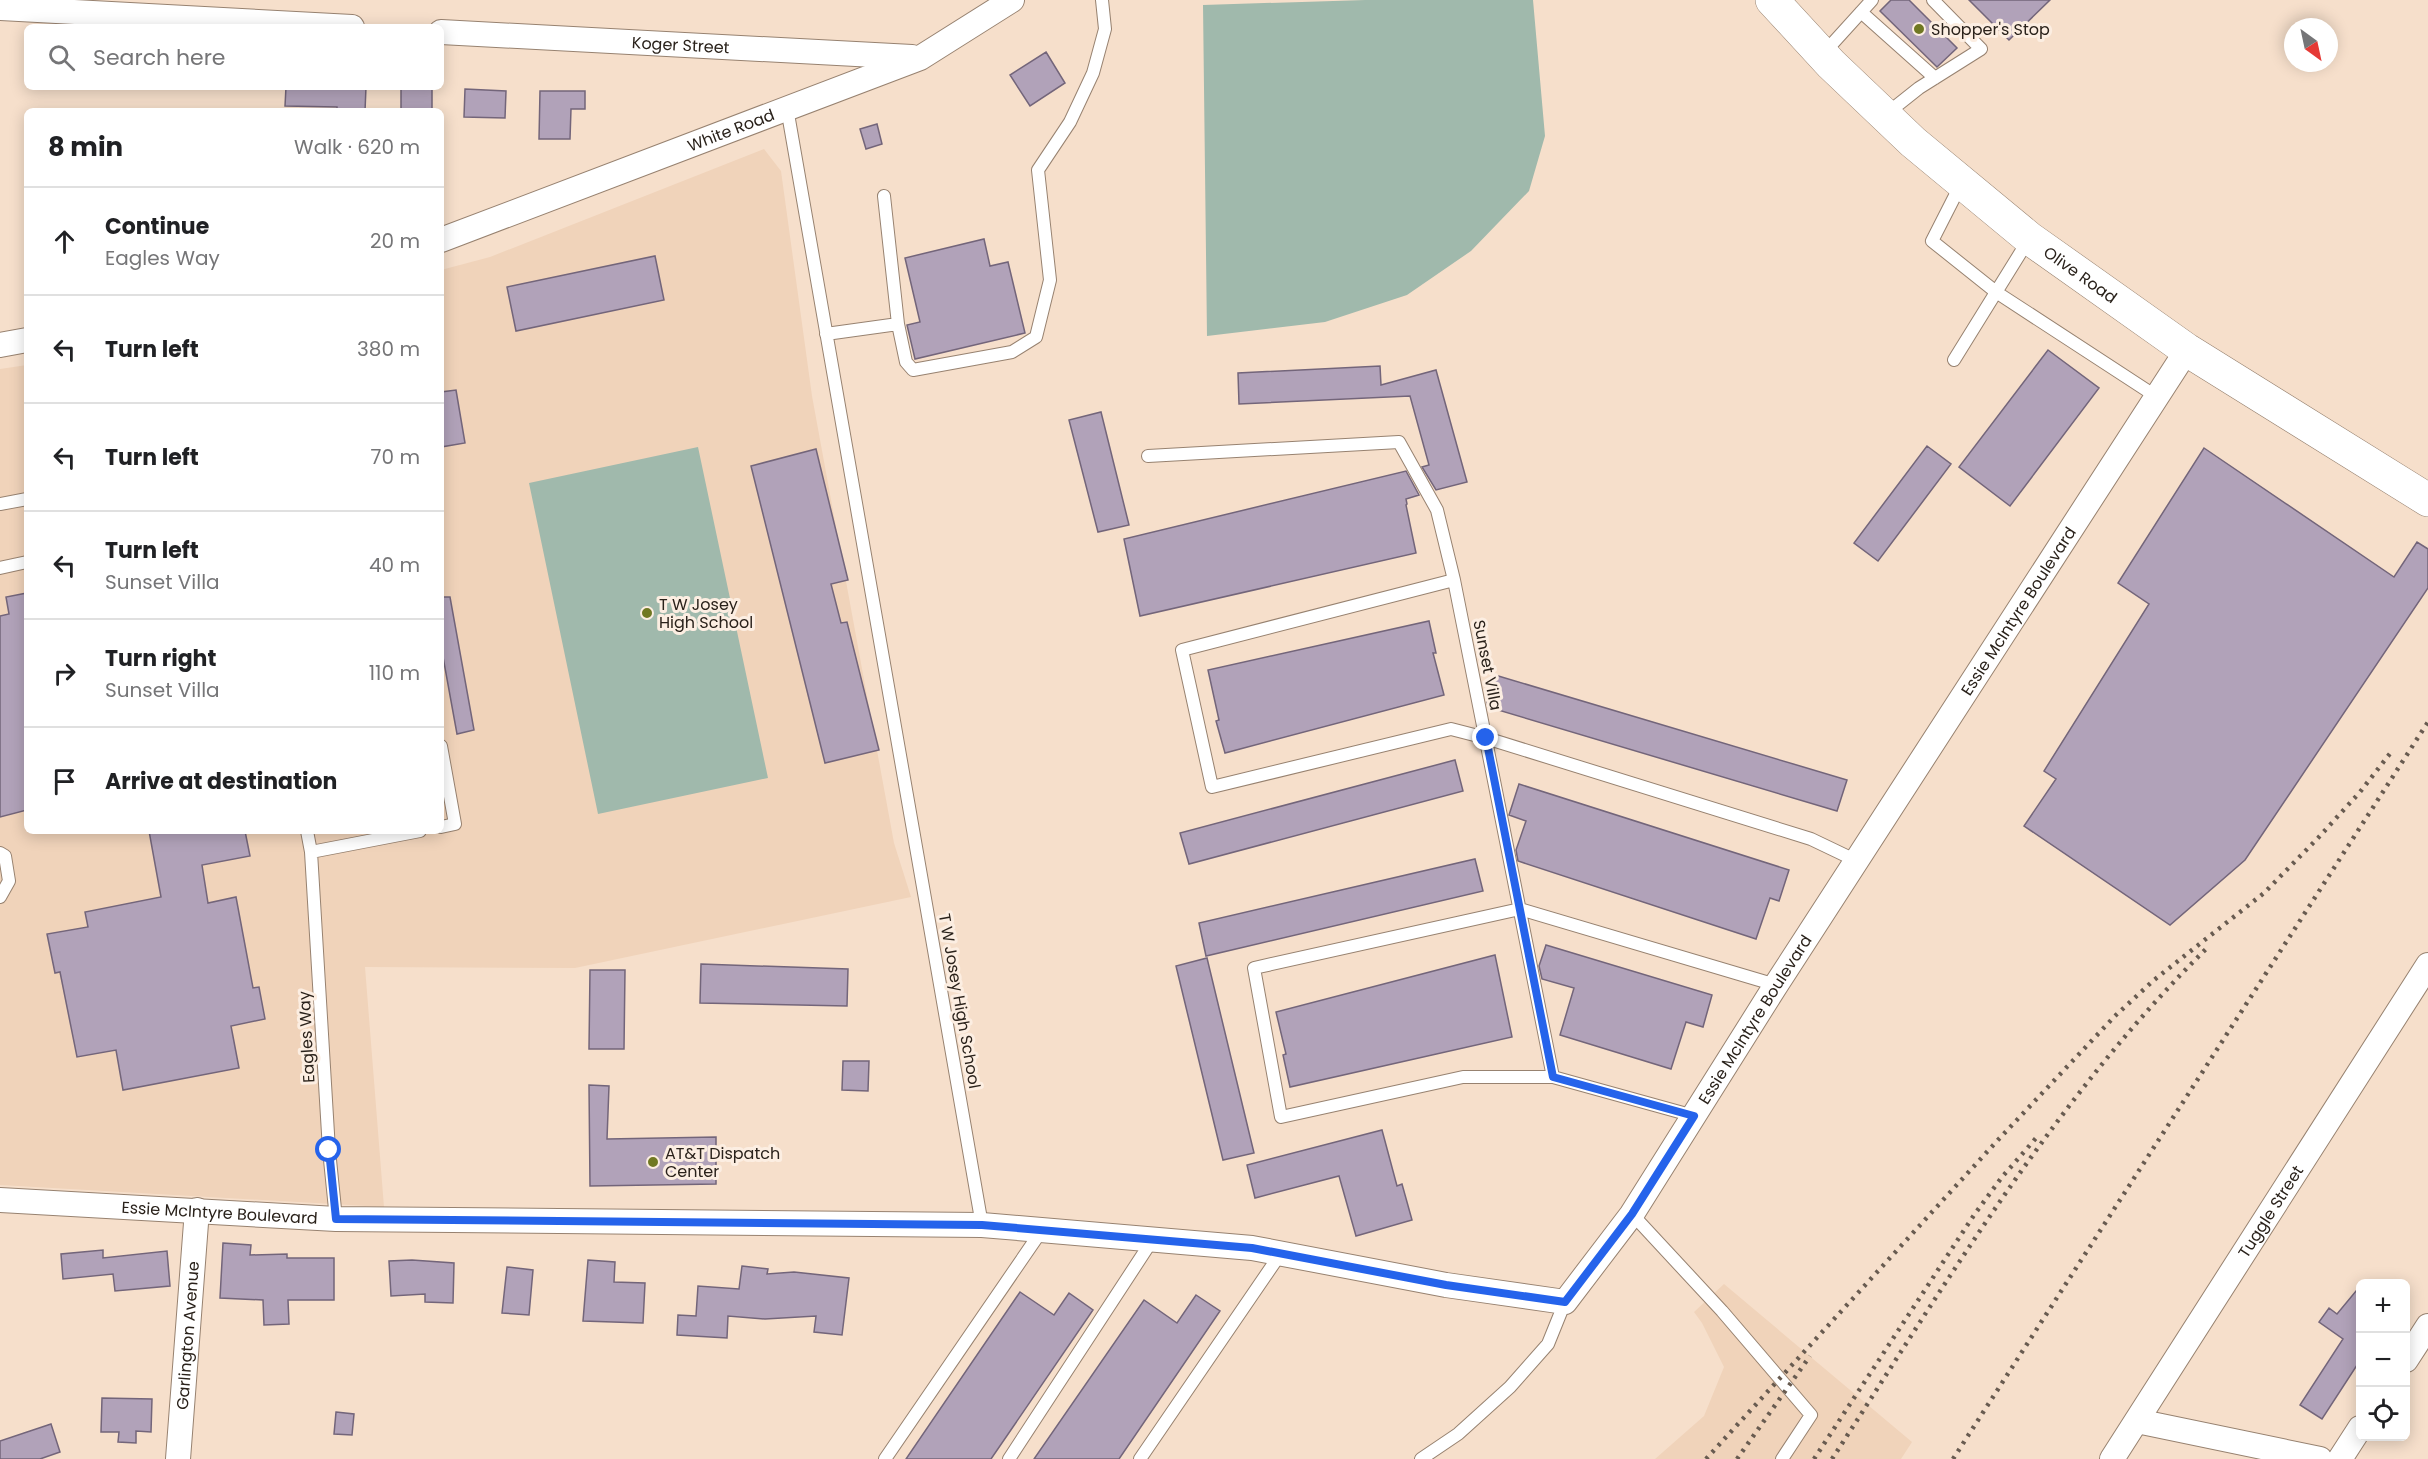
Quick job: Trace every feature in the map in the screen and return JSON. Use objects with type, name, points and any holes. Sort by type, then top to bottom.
[{"type":"street","name":"White Road","points":[[444,239],[920,58],[1012,0]]},
{"type":"street","name":"Olive Road","points":[[1776,2],[1823,55],[1885,115],[1961,183],[2029,238],[2187,350],[2428,500]]},
{"type":"street","points":[[0,8],[296,24]]},
{"type":"street","name":"Koger Street","points":[[444,32],[920,58]]},
{"type":"street","points":[[0,345],[24,341]]},
{"type":"street","name":"Essie McIntyre Boulevard","points":[[0,1200],[336,1219],[982,1225],[1252,1248],[1446,1285],[1565,1302],[1632,1214],[1776,985],[2187,350]]},
{"type":"street","name":"Tuggle Street","points":[[2112,1459],[2428,965]]},
{"type":"street","name":"Garlington Avenue","points":[[178,1459],[197,1210]]},
{"type":"street","points":[[2410,1354],[2428,1326]]},
{"type":"street","points":[[2137,1421],[2320,1459]]},
{"type":"street","points":[[2340,1459],[2356,1435]]},
{"type":"lane","points":[[884,196],[898,324],[906,362],[913,370],[1012,352],[1036,337],[1050,280],[1038,170],[1070,122],[1093,73],[1105,29],[1102,0]]},
{"type":"lane","points":[[1823,55],[1872,0]]},
{"type":"lane","points":[[1885,115],[1935,78],[1981,50],[1933,0]]},
{"type":"lane","points":[[1861,12],[1935,78]]},
{"type":"lane","name":"T W Josey High School","points":[[787,108],[982,1225]]},
{"type":"lane","points":[[1961,183],[1932,241],[1996,292],[2157,397]]},
{"type":"lane","points":[[1954,360],[2029,238]]},
{"type":"lane","points":[[826,334],[898,324]]},
{"type":"lane","name":"Sunset Villa","points":[[1148,456],[1399,442],[1437,510],[1454,580],[1553,1077]]},
{"type":"lane","points":[[0,504],[24,500]]},
{"type":"lane","points":[[0,568],[24,563]]},
{"type":"lane","points":[[1454,580],[1182,650],[1212,787],[1451,729],[1811,839],[1857,861]]},
{"type":"lane","points":[[444,764],[455,824],[444,826]]},
{"type":"lane","name":"Eagles Way","points":[[308,834],[311,852],[329,1150],[336,1219]]},
{"type":"lane","points":[[311,852],[404,834]]},
{"type":"lane","points":[[0,853],[5,856],[9,881],[0,897]]},
{"type":"lane","points":[[1694,1116],[1553,1077],[1463,1077],[1281,1117],[1254,968],[1520,909],[1776,985]]},
{"type":"lane","points":[[1632,1214],[1722,1311],[1811,1415],[1782,1459]]},
{"type":"lane","points":[[885,1459],[1042,1230]]},
{"type":"lane","points":[[1009,1459],[1152,1239]]},
{"type":"lane","points":[[1140,1459],[1281,1253]]},
{"type":"lane","points":[[1421,1459],[1458,1434],[1510,1387],[1548,1344],[1565,1302]]},
{"type":"shaded area","name":"T W Josey High School","points":[[764,149],[781,171],[812,396],[894,843],[911,897],[575,968],[365,967],[384,1207],[0,1185],[0,369],[24,365],[24,834],[444,834],[444,269],[490,257]]},
{"type":"shaded area","points":[[1724,1284],[1912,1442],[1901,1459],[1655,1459],[1704,1416],[1724,1367],[1694,1312]]},
{"type":"green space","points":[[1365,0],[1533,0],[1545,136],[1529,191],[1471,251],[1407,295],[1325,322],[1207,336],[1203,5]]},
{"type":"green space","points":[[698,447],[768,778],[598,814],[529,483]]},
{"type":"building","name":"Shopper's Stop","points":[[1891,0],[1909,0],[1957,48],[1937,67],[1880,11]]},
{"type":"building","points":[[1969,0],[2050,0],[2009,40]]},
{"type":"building","points":[[1046,52],[1065,83],[1030,106],[1010,75]]},
{"type":"building","points":[[465,89],[506,91],[505,118],[464,117]]},
{"type":"building","points":[[286,90],[366,90],[365,108],[285,106]]},
{"type":"building","points":[[401,90],[432,90],[432,108],[401,108]]},
{"type":"building","points":[[540,91],[585,91],[585,109],[571,109],[570,139],[539,139]]},
{"type":"building","points":[[877,124],[882,144],[866,149],[860,129]]},
{"type":"building","points":[[984,239],[990,266],[1008,262],[1025,333],[915,359],[907,325],[920,322],[905,258]]},
{"type":"building","points":[[655,256],[664,300],[516,331],[507,287]]},
{"type":"building","points":[[2048,350],[2099,388],[2010,506],[1959,467]]},
{"type":"building","points":[[1380,366],[1381,385],[1436,370],[1467,482],[1436,490],[1422,467],[1429,465],[1410,396],[1239,404],[1238,373]]},
{"type":"building","points":[[456,390],[465,443],[444,446],[444,392]]},
{"type":"building","points":[[1101,412],[1129,525],[1098,532],[1069,420]]},
{"type":"building","points":[[1927,446],[1951,464],[1878,561],[1854,543]]},
{"type":"building","points":[[2204,448],[2394,577],[2417,542],[2428,549],[2428,588],[2245,860],[2170,925],[2024,826],[2056,779],[2044,771],[2149,604],[2118,583]]},
{"type":"building","points":[[816,449],[848,580],[831,584],[841,623],[847,622],[879,750],[825,763],[751,466]]},
{"type":"building","points":[[1406,471],[1419,495],[1406,499],[1416,553],[1140,616],[1124,539]]},
{"type":"building","points":[[24,594],[24,811],[0,817],[0,616],[9,614],[6,597]]},
{"type":"building","points":[[444,597],[450,597],[474,730],[457,734],[444,662]]},
{"type":"building","points":[[1429,621],[1436,653],[1433,653],[1444,695],[1225,753],[1216,721],[1219,720],[1208,670]]},
{"type":"building","points":[[1495,675],[1847,780],[1837,811],[1488,707],[1487,702]]},
{"type":"building","points":[[1455,760],[1463,791],[1189,864],[1180,833]]},
{"type":"building","points":[[1519,784],[1789,870],[1779,901],[1770,898],[1756,939],[1518,861],[1516,850],[1526,821],[1509,815]]},
{"type":"building","points":[[150,834],[246,834],[250,856],[202,865],[208,903],[236,897],[253,988],[259,987],[265,1019],[231,1026],[239,1068],[123,1090],[116,1050],[77,1057],[60,972],[55,973],[47,934],[88,927],[85,912],[161,897]]},
{"type":"building","points":[[1475,859],[1483,891],[1206,956],[1199,923]]},
{"type":"building","points":[[1546,945],[1712,995],[1703,1027],[1686,1022],[1671,1069],[1560,1035],[1574,988],[1542,979],[1539,966]]},
{"type":"building","points":[[1495,955],[1512,1037],[1290,1087],[1283,1055],[1286,1054],[1276,1012]]},
{"type":"building","points":[[1207,958],[1254,1153],[1223,1160],[1176,966]]},
{"type":"building","points":[[701,964],[848,969],[847,1006],[700,1003]]},
{"type":"building","points":[[590,970],[625,970],[624,1049],[589,1049]]},
{"type":"building","points":[[843,1061],[869,1061],[868,1091],[842,1090]]},
{"type":"building","name":"AT&T Dispatch Center","points":[[589,1085],[609,1086],[607,1139],[716,1137],[716,1184],[590,1186]]},
{"type":"building","points":[[1382,1130],[1397,1186],[1402,1184],[1412,1220],[1356,1236],[1339,1176],[1255,1198],[1247,1165]]},
{"type":"building","points":[[223,1243],[251,1245],[250,1255],[287,1254],[287,1258],[334,1258],[334,1300],[288,1300],[289,1324],[264,1325],[263,1300],[220,1298]]},
{"type":"building","points":[[103,1250],[103,1258],[167,1251],[170,1286],[115,1291],[113,1274],[63,1279],[61,1254]]},
{"type":"building","points":[[588,1260],[615,1262],[614,1282],[645,1283],[643,1323],[583,1321]]},
{"type":"building","points":[[389,1261],[454,1263],[453,1303],[425,1302],[425,1294],[391,1296]]},
{"type":"building","points":[[742,1266],[768,1269],[767,1274],[794,1272],[849,1278],[842,1335],[814,1332],[816,1316],[765,1319],[728,1316],[727,1338],[677,1335],[678,1315],[696,1316],[698,1286],[739,1289]]},
{"type":"building","points":[[507,1267],[533,1270],[529,1315],[502,1313]]},
{"type":"building","points":[[2356,1291],[2356,1367],[2322,1419],[2300,1405],[2343,1339],[2319,1322],[2329,1308],[2337,1314]]},
{"type":"building","points":[[1020,1292],[1054,1315],[1069,1293],[1093,1310],[991,1459],[906,1459]]},
{"type":"building","points":[[1196,1295],[1220,1311],[1119,1459],[1034,1459],[1144,1300],[1177,1323]]},
{"type":"building","points":[[102,1398],[152,1399],[151,1432],[136,1431],[136,1443],[118,1442],[119,1432],[101,1432]]},
{"type":"building","points":[[336,1412],[354,1414],[352,1435],[334,1434]]},
{"type":"building","points":[[51,1424],[60,1452],[40,1459],[0,1459],[0,1441]]},
{"type":"railway","points":[[1953,1459],[2428,722]]},
{"type":"railway","points":[[1706,1459],[1997,1141],[2115,1016],[2154,980],[2264,893],[2360,792],[2392,751]]},
{"type":"railway","points":[[1832,1459],[1961,1259],[2052,1129],[2151,1006],[2206,949]]},
{"type":"railway","points":[[1814,1459],[1974,1215],[2002,1177],[2037,1137]]},
{"type":"railway","points":[[1737,1459],[1810,1356]]},
{"type":"place","name":"Shopper's Stop","points":[[1919,29]]},
{"type":"place","name":"T W Josey High School","points":[[647,613]]},
{"type":"place","name":"AT&T Dispatch Center","points":[[653,1162]]},
{"type":"route","points":[[329,1150],[336,1219],[982,1225],[1252,1248],[1446,1285],[1565,1302],[1632,1214],[1694,1116],[1553,1077],[1486,738]]}]
